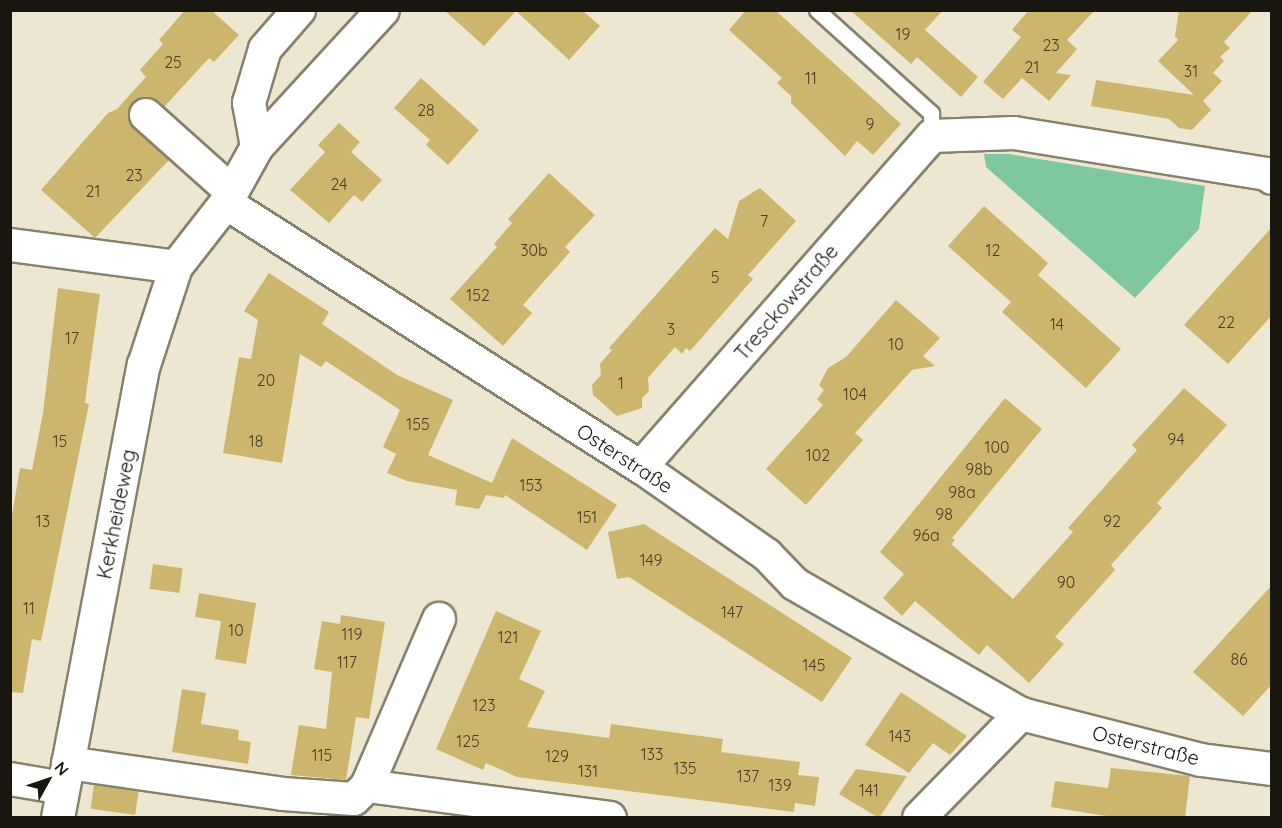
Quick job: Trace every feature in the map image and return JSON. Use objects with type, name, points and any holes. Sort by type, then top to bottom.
[{"type":"street","points":[[257,147],[249,103],[258,70],[265,49],[299,10]]},
{"type":"street","name":"Kerkheideweg","points":[[63,790],[144,365],[176,267],[229,197],[257,147],[383,10]]},
{"type":"street","points":[[146,115],[229,197]]},
{"type":"street","points":[[932,136],[1014,133],[1267,174],[1272,178]]},
{"type":"street","name":"Tresckowstraße","points":[[641,467],[932,136]]},
{"type":"street","name":"Osterstraße","points":[[229,197],[641,467],[767,555],[795,584],[1021,714],[1201,760],[1272,769]]},
{"type":"street","points":[[10,245],[176,267]]},
{"type":"street","points":[[361,793],[439,619]]},
{"type":"street","points":[[919,818],[1021,714]]},
{"type":"street","points":[[10,779],[63,790],[361,793],[610,818]]},
{"type":"lane","points":[[817,10],[931,113],[932,136]]},
{"type":"green space","points":[[984,154],[1009,154],[1205,186],[1199,229],[1135,298],[986,167]]},
{"type":"building","points":[[185,10],[211,10],[239,35],[214,62],[209,58],[164,107],[149,97],[132,103],[128,112],[134,128],[169,160],[95,238],[41,190],[108,113],[117,109],[146,77],[140,70],[163,44],[159,40]]},
{"type":"building","points":[[444,10],[582,10],[600,26],[569,60],[516,11],[484,46]]},
{"type":"building","points":[[746,10],[775,10],[901,124],[873,155],[857,141],[845,156],[791,103],[791,96],[777,83],[782,78],[729,30]]},
{"type":"building","points":[[850,10],[943,10],[925,30],[978,77],[961,97],[917,57],[911,64]]},
{"type":"building","points":[[1029,10],[1095,10],[1067,40],[1077,49],[1056,73],[1071,75],[1049,101],[1022,78],[1003,99],[983,82],[1021,37],[1012,30]]},
{"type":"building","points":[[1179,10],[1253,10],[1224,42],[1230,48],[1220,57],[1224,61],[1213,73],[1222,81],[1203,101],[1211,110],[1192,130],[1179,128],[1169,119],[1091,106],[1096,80],[1194,95],[1158,61],[1178,40],[1175,36]]},
{"type":"building","points":[[421,78],[479,130],[448,165],[426,145],[430,140],[394,108]]},
{"type":"building","points":[[339,123],[360,142],[351,152],[382,180],[362,202],[354,195],[329,223],[290,190],[325,152],[318,145]]},
{"type":"building","points":[[549,173],[595,215],[565,247],[570,252],[523,305],[532,313],[503,346],[450,299],[497,247],[494,244],[512,223],[508,219]]},
{"type":"building","points":[[760,188],[796,221],[748,275],[753,279],[690,351],[686,348],[682,354],[675,347],[648,378],[649,391],[642,398],[642,408],[617,416],[593,395],[592,385],[601,375],[600,364],[612,350],[609,348],[715,228],[728,239],[739,201]]},
{"type":"building","points":[[984,206],[1048,263],[1038,275],[1121,349],[1086,388],[1002,312],[1011,302],[948,246]]},
{"type":"building","points":[[1272,227],[1272,315],[1228,364],[1184,325]]},
{"type":"building","points":[[269,273],[329,312],[322,324],[397,375],[453,400],[428,455],[492,483],[512,438],[617,505],[587,550],[505,495],[504,498],[486,495],[479,509],[455,505],[457,490],[407,481],[387,473],[396,454],[383,447],[400,410],[326,361],[321,367],[300,354],[282,463],[223,453],[239,357],[251,359],[258,320],[244,311]]},
{"type":"building","points":[[58,288],[100,294],[85,403],[89,404],[41,641],[32,639],[23,693],[10,692],[10,526],[20,468],[32,470],[43,413]]},
{"type":"building","points":[[896,300],[940,338],[923,356],[935,366],[912,370],[855,433],[863,440],[806,505],[766,469],[823,405],[817,399],[824,390],[819,385],[828,368],[846,357]]},
{"type":"building","points":[[1184,388],[1227,425],[1157,503],[1162,508],[1111,565],[1115,570],[1055,637],[1064,644],[1029,683],[987,645],[979,655],[915,601],[902,616],[883,598],[904,574],[880,552],[1005,398],[1042,429],[952,538],[955,540],[951,544],[1013,599],[1073,532],[1068,528],[1137,450],[1132,445]]},
{"type":"building","points":[[644,524],[852,658],[822,702],[629,577],[617,579],[608,532]]},
{"type":"building","points":[[153,564],[183,568],[179,593],[150,589]]},
{"type":"building","points":[[1272,585],[1272,684],[1243,716],[1193,672]]},
{"type":"building","points":[[199,593],[256,603],[246,664],[215,659],[221,621],[195,617]]},
{"type":"building","points":[[496,611],[541,631],[519,679],[545,691],[527,727],[609,738],[611,724],[723,739],[721,752],[800,762],[798,775],[819,777],[815,806],[795,803],[794,812],[517,777],[486,763],[483,770],[436,749]]},
{"type":"building","points":[[341,615],[385,622],[369,719],[356,717],[346,780],[291,775],[299,725],[326,729],[332,672],[314,669],[322,621],[340,624]]},
{"type":"building","points":[[182,689],[206,693],[201,724],[239,730],[238,740],[251,742],[248,764],[172,752]]},
{"type":"building","points":[[901,692],[967,736],[950,755],[933,743],[909,773],[865,745]]},
{"type":"building","points":[[1111,768],[1190,776],[1185,818],[1118,818],[1051,807],[1055,781],[1108,788]]},
{"type":"building","points":[[856,769],[907,776],[879,818],[839,794]]},
{"type":"building","points":[[94,785],[139,791],[135,815],[91,809]]}]
